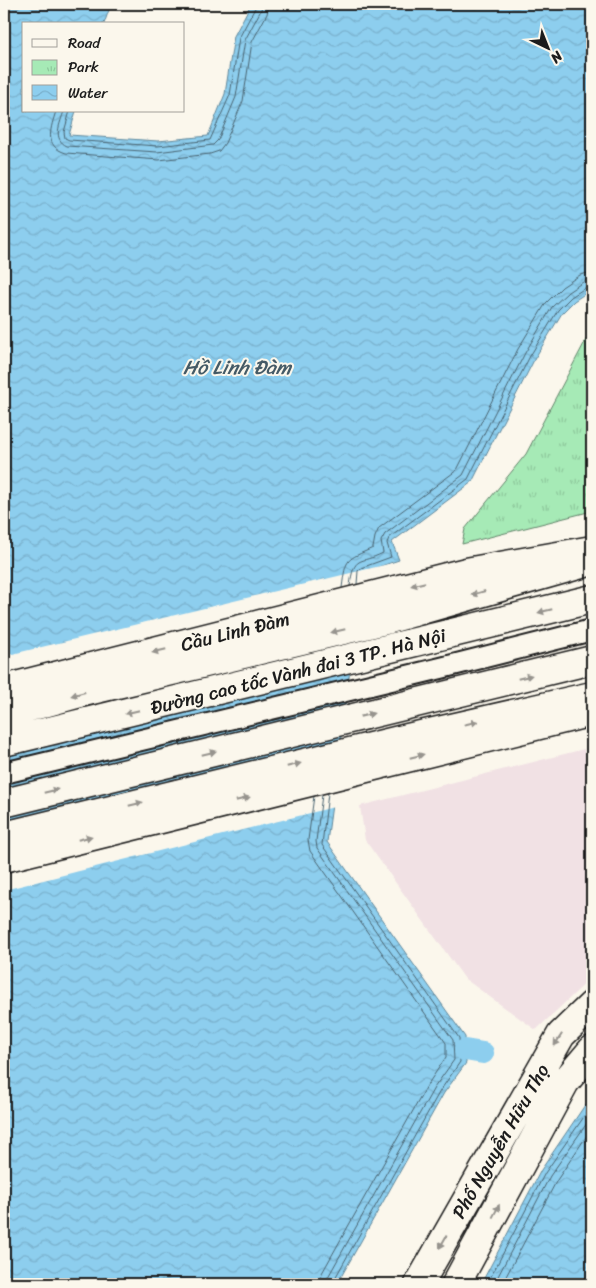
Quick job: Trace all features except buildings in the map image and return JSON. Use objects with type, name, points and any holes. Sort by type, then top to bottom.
[{"type":"main road","name":"Cầu Linh Đàm","points":[[4,689],[466,572],[592,550]]},
{"type":"main road","points":[[4,714],[84,692],[386,620],[592,560]]},
{"type":"main road","name":"Đường cao tốc Vành đai 3 TP. Hà Nội","points":[[4,742],[592,599]]},
{"type":"main road","points":[[4,803],[592,660]]},
{"type":"main road","points":[[4,836],[407,738],[592,696]]},
{"type":"main road","points":[[4,858],[592,712]]},
{"type":"main road","name":"Phố Nguyễn Hữu Thọ","points":[[419,1284],[561,1034],[592,1005]]},
{"type":"main road","name":"Phố Nguyễn Hữu Thọ","points":[[456,1284],[565,1082],[592,1050]]},
{"type":"street","points":[[4,773],[592,630]]},
{"type":"shaded area","points":[[592,747],[592,977],[536,1030],[465,979],[365,840],[360,806]]},
{"type":"green space","points":[[592,334],[592,511],[462,544],[465,529],[526,454],[587,338]]},
{"type":"water","name":"Hồ Linh Đàm","points":[[4,4],[111,4],[105,22],[22,22],[22,112],[76,112],[69,135],[158,141],[208,136],[225,94],[234,36],[251,4],[592,4],[592,289],[574,301],[562,313],[535,358],[472,482],[392,542],[399,560],[363,572],[327,842],[465,1037],[466,1063],[444,1093],[337,1284],[4,1284]]},
{"type":"water","points":[[592,1104],[592,1284],[481,1284],[541,1170],[585,1105]]},
{"type":"pier","points":[[401,561],[366,574],[360,614],[4,705],[4,656]]},
{"type":"pier","points":[[340,760],[334,807],[4,890],[4,843]]},
{"type":"waterway","points":[[465,1050],[483,1053]]}]
